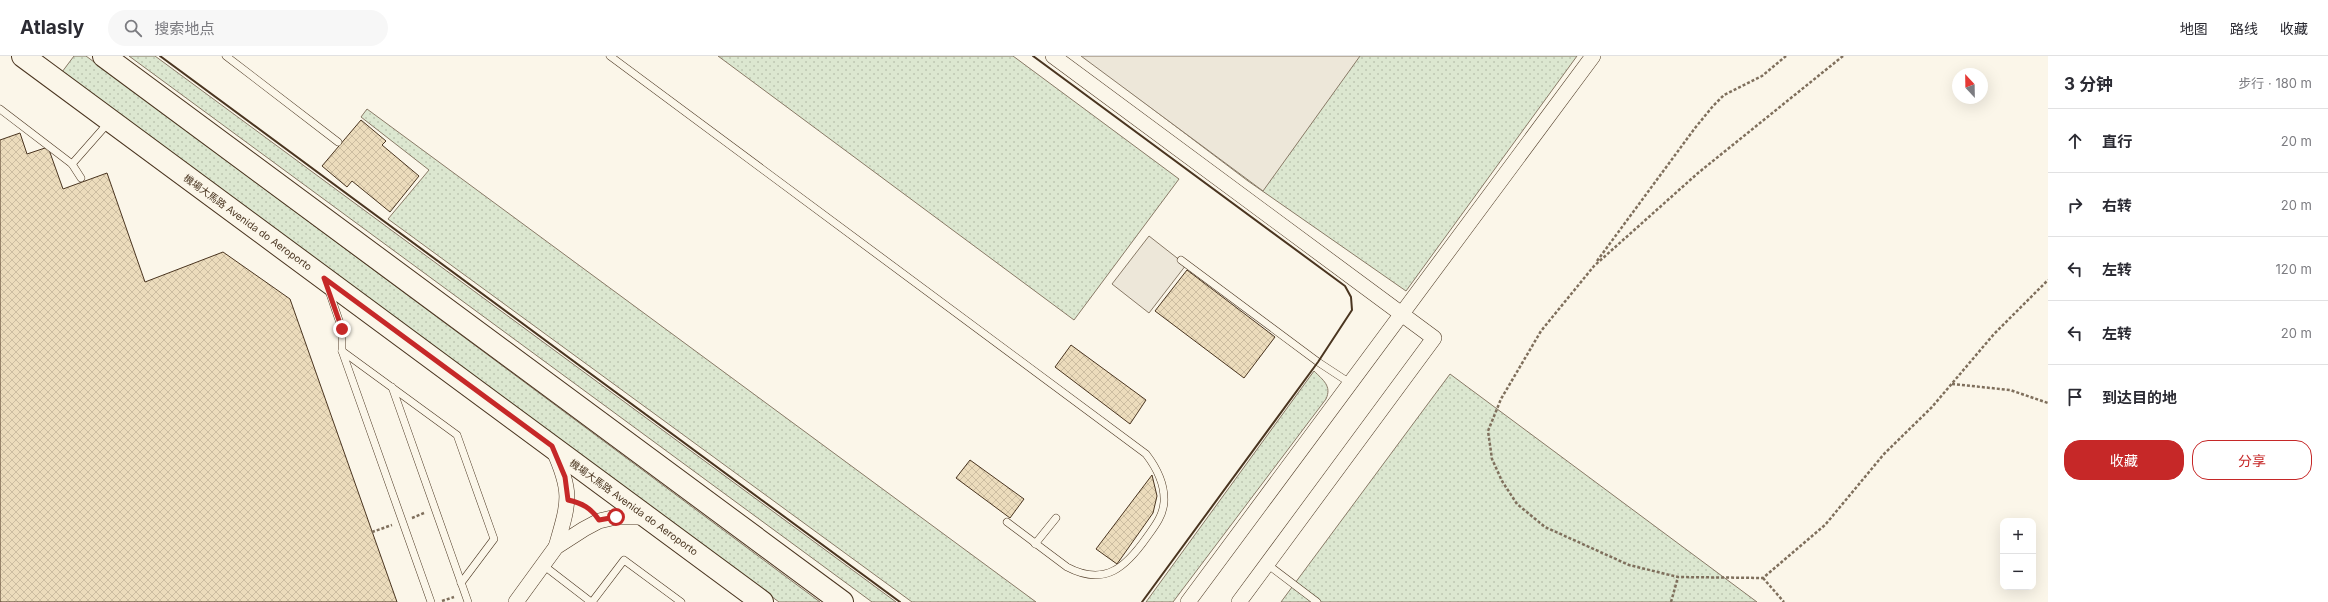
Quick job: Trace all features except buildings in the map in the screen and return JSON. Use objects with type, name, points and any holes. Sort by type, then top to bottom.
[{"type":"main road","name":"機場大馬路 Avenida do Aeroporto","points":[[23,56],[762,602]]},
{"type":"main road","points":[[104,56],[842,602]]},
{"type":"street","points":[[1053,56],[1434,338],[1239,602]]},
{"type":"street","points":[[1188,602],[1593,56]]},
{"type":"street","points":[[516,602],[556,547],[568,506],[565,477],[552,446]]},
{"type":"street","points":[[556,547],[599,520],[616,517],[648,517]]},
{"type":"lane","points":[[226,56],[338,142]]},
{"type":"lane","points":[[610,56],[1146,454],[1154,465],[1163,490],[1163,511],[1136,554],[1119,569],[1098,575],[1077,572],[1035,544],[1007,522]]},
{"type":"lane","points":[[0,109],[72,164],[81,178]]},
{"type":"lane","points":[[72,164],[110,120]]},
{"type":"lane","points":[[1181,260],[1350,384]]},
{"type":"lane","points":[[324,278],[342,329],[342,351],[431,602]]},
{"type":"lane","points":[[342,351],[456,435],[494,539],[461,583]]},
{"type":"lane","points":[[392,387],[468,602]]},
{"type":"lane","points":[[1035,544],[1056,518]]},
{"type":"lane","points":[[543,565],[591,602],[624,560],[681,602]]},
{"type":"lane","points":[[1266,564],[1317,602]]},
{"type":"path","points":[[1786,56],[1762,76],[1724,95],[1714,106],[1695,128],[1594,266],[1541,331],[1501,399],[1488,431],[1492,459],[1502,481],[1517,504],[1545,527],[1629,565],[1678,577],[1763,578],[1825,525],[1884,454],[1932,407],[1994,334],[2048,280]]},
{"type":"path","points":[[1594,266],[1698,173],[1843,56]]},
{"type":"path","points":[[1952,384],[2010,390],[2048,403]]},
{"type":"path","points":[[568,500],[579,502],[592,510],[599,520]]},
{"type":"path","points":[[1671,602],[1678,577]]},
{"type":"path","points":[[1763,578],[1784,602]]},
{"type":"path","points":[[440,602],[465,593]]},
{"type":"green space","points":[[74,56],[86,56],[820,602],[779,602],[62,72]]},
{"type":"green space","points":[[129,56],[155,56],[896,602],[872,602]]},
{"type":"green space","points":[[718,56],[1013,56],[1179,179],[1074,320]]},
{"type":"green space","points":[[1148,56],[1577,56],[1406,291],[1248,181],[1125,88]]},
{"type":"green space","points":[[367,109],[1036,602],[912,602],[388,219],[429,170],[361,117]]},
{"type":"green space","points":[[1314,371],[1326,384],[1328,394],[1326,399],[1173,602],[1146,602]]},
{"type":"green space","points":[[1450,374],[1757,602],[1281,602]]},
{"type":"shaded area","points":[[1081,56],[1360,56],[1263,191]]},
{"type":"shaded area","points":[[1149,236],[1186,265],[1149,313],[1112,284]]},
{"type":"wall","points":[[160,56],[900,602]]},
{"type":"wall","points":[[1033,56],[1345,286],[1351,297],[1352,310],[1318,362],[1142,602]]},
{"type":"route","points":[[342,329],[324,278],[552,446],[565,477],[568,500],[579,502],[592,510],[599,520],[616,517]]}]
